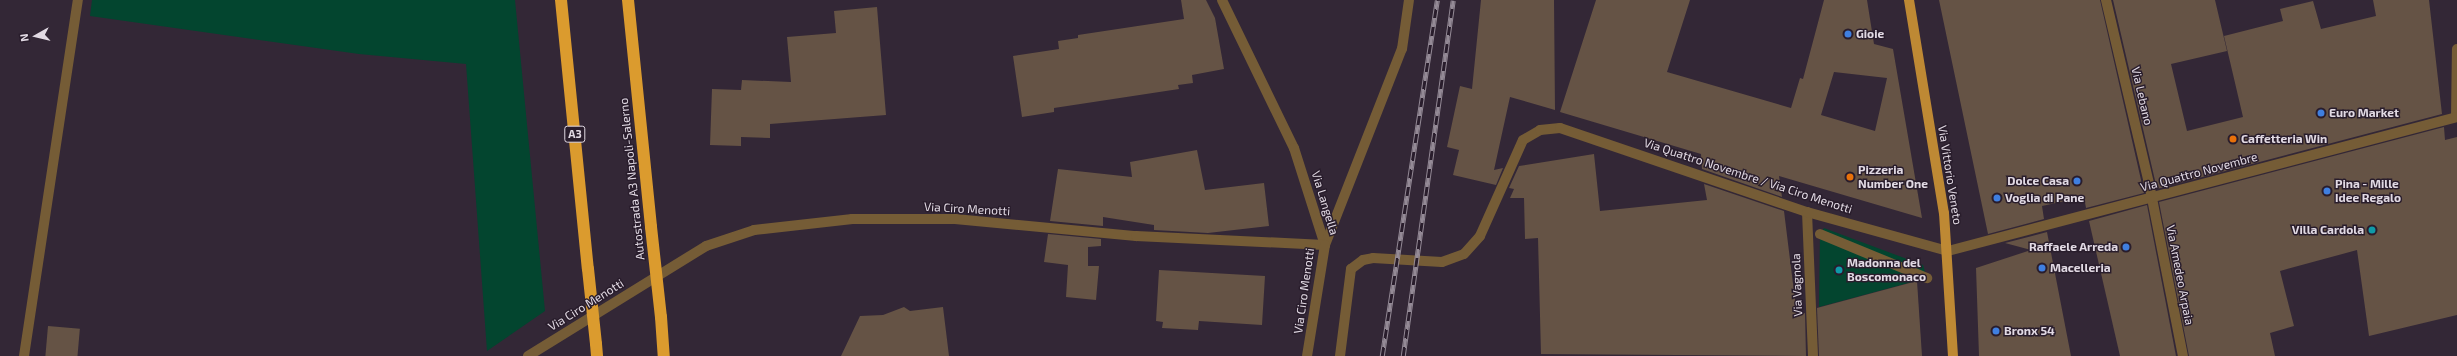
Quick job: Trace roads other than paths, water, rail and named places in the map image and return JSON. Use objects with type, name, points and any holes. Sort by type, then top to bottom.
[{"type":"highway","name":"A3","points":[[561,0],[596,350]]},
{"type":"highway","name":"Autostrada A3 Napoli-Salerno","points":[[628,0],[664,356]]},
{"type":"main road","name":"Via Vittorio Veneto","points":[[1908,0],[1948,251],[1953,356]]},
{"type":"street","points":[[24,356],[78,0]]},
{"type":"street","name":"Via Langella","points":[[1222,0],[1294,148],[1325,245]]},
{"type":"street","name":"Via Langella","points":[[1325,245],[1402,50],[1409,0]]},
{"type":"street","name":"Via Lebano","points":[[2106,0],[2152,198]]},
{"type":"street","points":[[2457,49],[2457,117]]},
{"type":"street","name":"Via Quattro Novembre","points":[[1948,251],[2457,117]]},
{"type":"street","name":"Via Quattro Novembre / Via Ciro Menotti","points":[[1340,356],[1351,269],[1363,260],[1373,258],[1442,262],[1464,254],[1480,236],[1523,140],[1540,130],[1560,128],[1807,212],[1948,251]]},
{"type":"street","name":"Via Amedeo Arpaia","points":[[2152,198],[2183,356]]},
{"type":"street","name":"Via Vagnola","points":[[1807,212],[1813,356]]},
{"type":"street","name":"Via Ciro Menotti","points":[[528,356],[706,246],[754,230],[852,219],[955,219],[1136,236],[1325,245],[1308,356]]},
{"type":"street","points":[[1820,234],[1927,278]]},
{"type":"railway","points":[[1382,356],[1437,0]]},
{"type":"railway","points":[[1403,356],[1453,0]]},
{"type":"place","name":"Gioie","points":[[1848,34]]},
{"type":"place","name":"Euro Market","points":[[2321,113]]},
{"type":"place","name":"Caffetteria Win","points":[[2233,139]]},
{"type":"place","name":"Pizzeria Number One","points":[[1850,177]]},
{"type":"place","name":"Dolce Casa","points":[[2077,181]]},
{"type":"place","name":"Pina - Mille Idee Regalo","points":[[2327,191]]},
{"type":"place","name":"Voglia di Pane","points":[[1997,198]]},
{"type":"place","name":"Villa Cardola","points":[[2372,230]]},
{"type":"place","name":"Raffaele Arreda","points":[[2126,247]]},
{"type":"place","name":"Macelleria","points":[[2042,268]]},
{"type":"place","name":"Madonna del Boscomonaco","points":[[1839,270]]},
{"type":"place","name":"Bronx 54","points":[[1996,331]]}]
